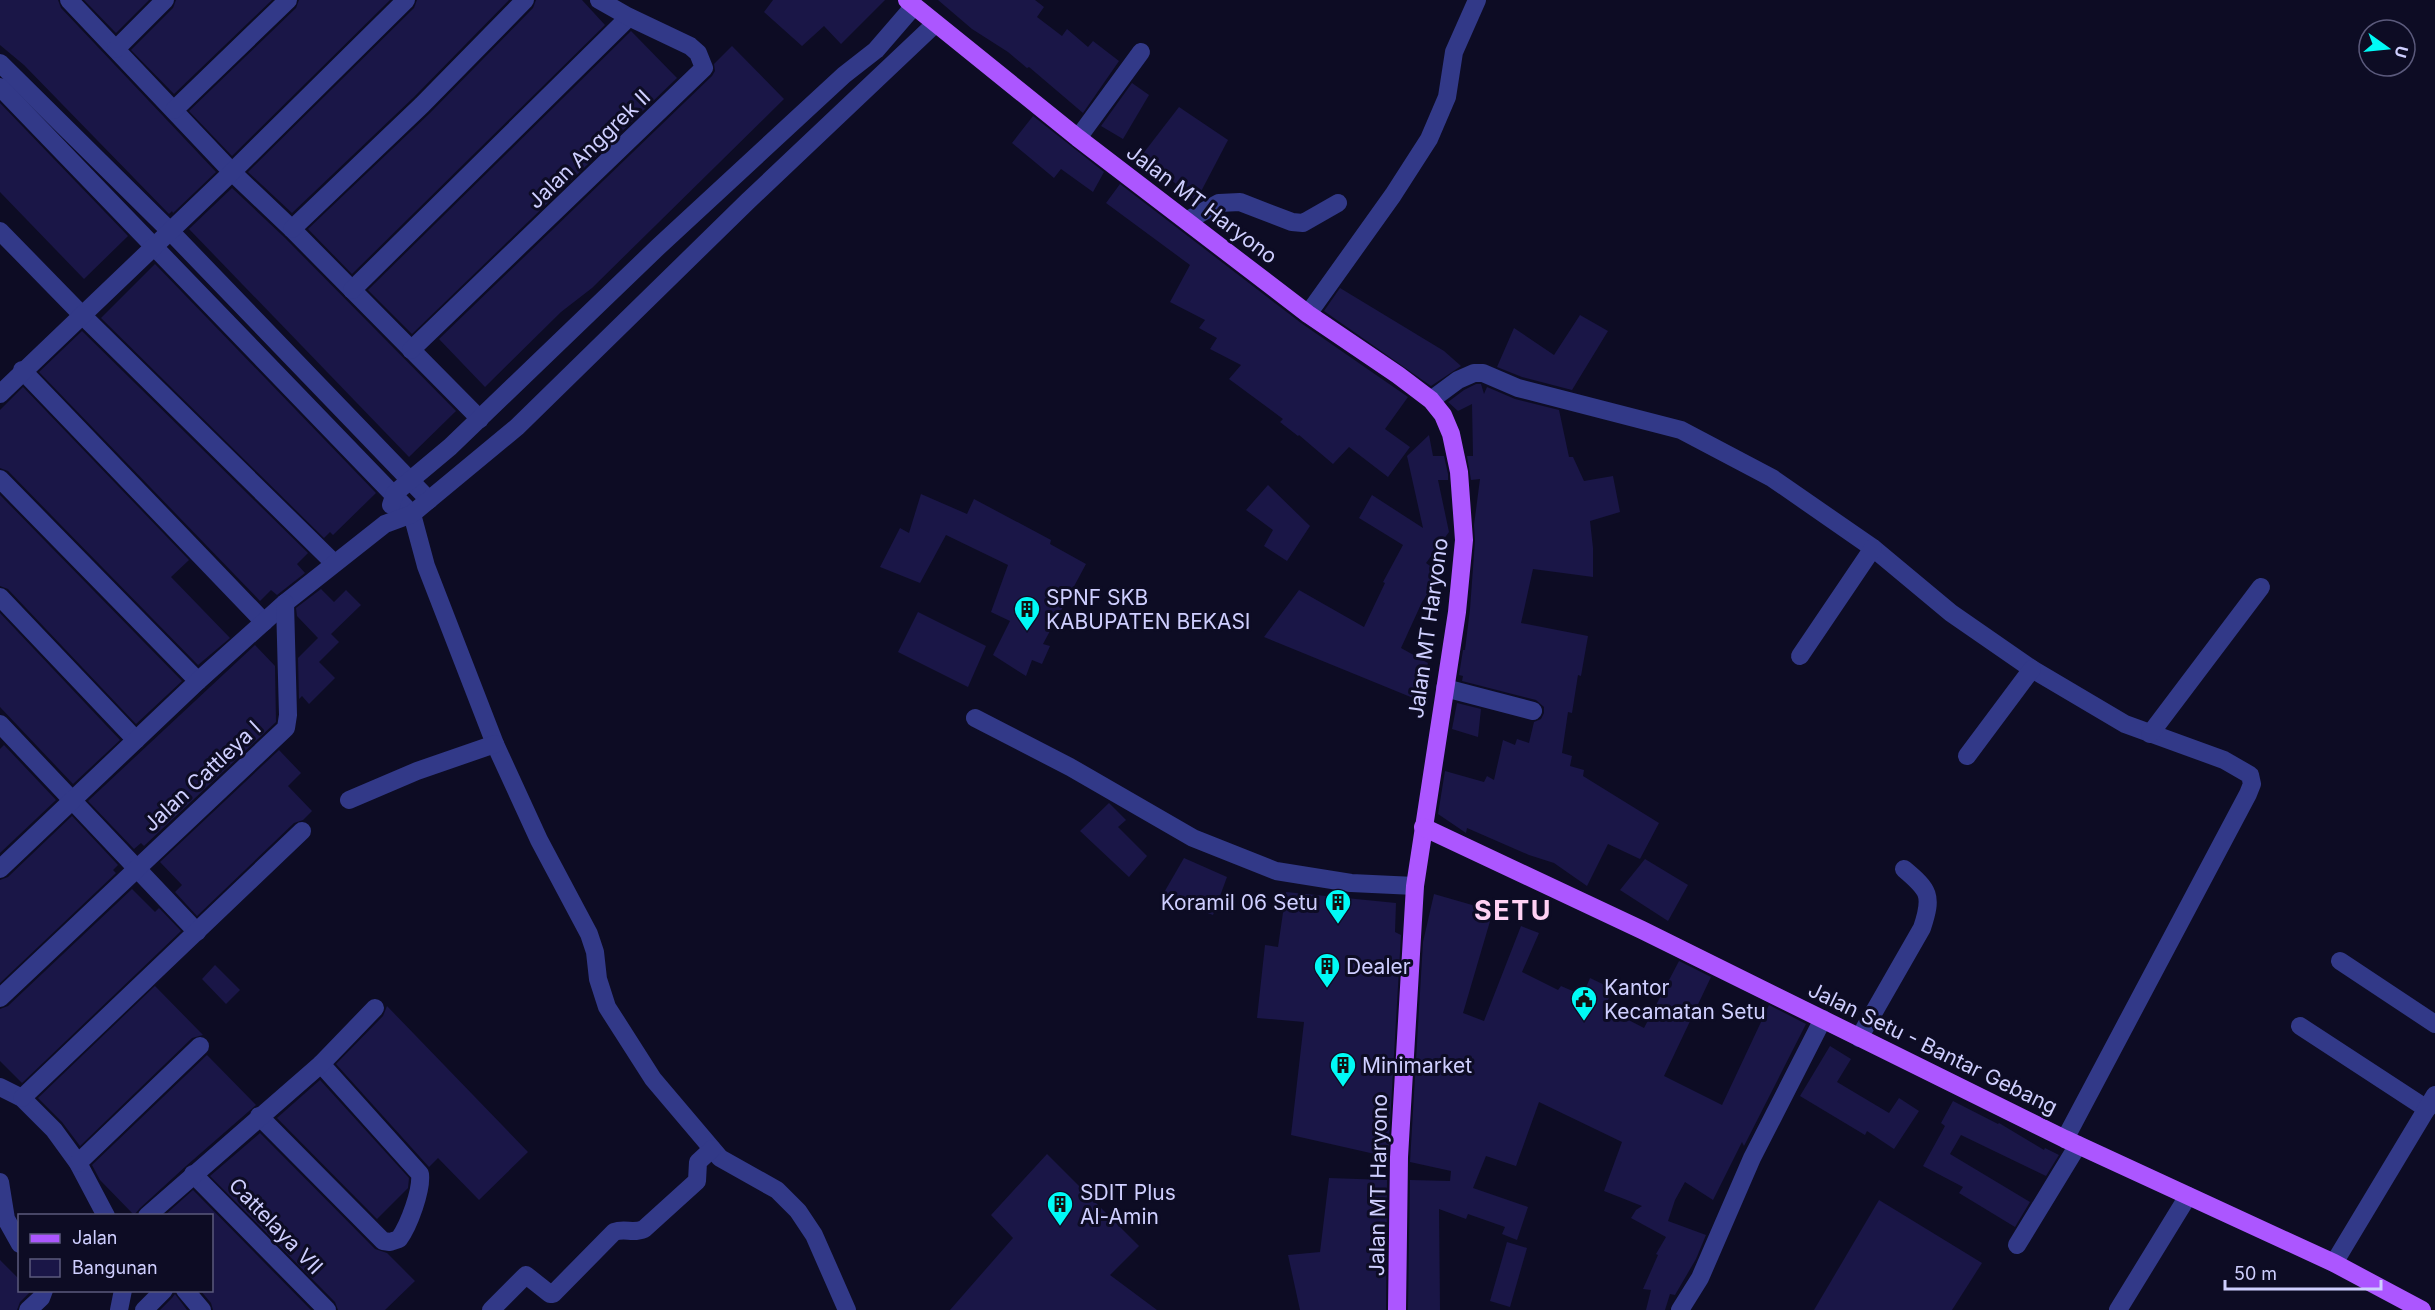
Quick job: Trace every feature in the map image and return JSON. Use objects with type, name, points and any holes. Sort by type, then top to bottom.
[{"type":"main road","name":"Jalan MT Haryono","points":[[910,3],[1078,138],[1308,314],[1431,400],[1443,415],[1459,472],[1464,540],[1457,612],[1415,886],[1399,1157],[1397,1310]]},
{"type":"main road","name":"Jalan Setu - Bantar Gebang","points":[[1424,827],[1642,930],[2072,1142],[2334,1263],[2422,1310]]},
{"type":"street","points":[[69,0],[232,172],[292,229],[480,419]]},
{"type":"street","points":[[116,49],[165,0]]},
{"type":"street","points":[[174,110],[288,0]]},
{"type":"street","points":[[0,394],[22,370],[232,172],[406,0]]},
{"type":"street","points":[[292,229],[422,105],[525,0]]},
{"type":"street","name":"Jalan Anggrek II","points":[[411,350],[701,73],[704,64],[698,53],[690,46],[628,17],[599,0]]},
{"type":"street","points":[[1308,314],[1398,188],[1429,139],[1443,112],[1454,52],[1477,0]]},
{"type":"street","points":[[385,524],[395,493],[480,419],[658,247],[844,75],[876,50],[910,3]]},
{"type":"street","points":[[352,290],[628,17]]},
{"type":"street","points":[[0,869],[198,681],[285,603],[385,524],[412,514],[517,427],[748,201],[935,24]]},
{"type":"street","points":[[1078,138],[1141,52]]},
{"type":"street","points":[[0,63],[170,231],[429,500]]},
{"type":"street","points":[[0,87],[395,493],[412,514],[426,566],[495,744],[539,840],[590,934],[598,979],[607,1007],[653,1079],[712,1149],[729,1165],[777,1190],[798,1211],[814,1235],[847,1310]]},
{"type":"street","points":[[1188,220],[1219,204],[1240,202],[1292,222],[1303,223],[1338,203]]},
{"type":"street","points":[[0,231],[334,563]]},
{"type":"street","points":[[22,370],[264,622]]},
{"type":"street","points":[[1431,400],[1458,380],[1474,373],[1483,373],[1518,388],[1681,430],[1772,478],[1873,548],[1951,613],[2032,669],[2125,724],[2230,763],[2250,775],[2252,784],[2072,1142],[2017,1245]]},
{"type":"street","points":[[0,479],[198,681]]},
{"type":"street","points":[[1800,656],[1873,548]]},
{"type":"street","points":[[2150,734],[2261,587]]},
{"type":"street","points":[[0,597],[136,740]]},
{"type":"street","name":"Jalan Cattleya I","points":[[0,998],[286,728],[288,715],[285,603]]},
{"type":"street","points":[[1967,756],[2032,669]]},
{"type":"street","points":[[1445,688],[1533,711]]},
{"type":"street","points":[[975,718],[1070,767],[1193,838],[1276,871],[1351,883],[1415,886]]},
{"type":"street","points":[[3,734],[72,800],[197,932]]},
{"type":"street","points":[[349,800],[417,771],[495,744]]},
{"type":"street","points":[[22,1098],[302,831]]},
{"type":"street","points":[[1859,1038],[1922,928],[1926,916],[1928,899],[1923,886],[1904,869]]},
{"type":"street","points":[[2340,961],[2435,1024]]},
{"type":"street","points":[[148,1214],[321,1064],[375,1008]]},
{"type":"street","points":[[1680,1310],[1700,1278],[1752,1158],[1823,1019]]},
{"type":"street","points":[[2300,1026],[2431,1102],[2334,1263]]},
{"type":"street","points":[[78,1163],[200,1046]]},
{"type":"street","points":[[259,1116],[383,1241],[390,1242],[399,1239],[421,1181],[420,1174],[321,1064]]},
{"type":"street","points":[[0,1087],[22,1098],[54,1130],[78,1163],[105,1214]]},
{"type":"street","points":[[491,1310],[526,1275],[553,1294],[614,1232],[622,1229],[633,1232],[644,1229],[697,1181],[698,1162],[712,1149]]},
{"type":"street","name":"Cattelaya VII","points":[[193,1174],[327,1310]]},
{"type":"street","points":[[0,1182],[3,1222],[18,1241]]},
{"type":"street","points":[[2118,1310],[2188,1196]]},
{"type":"street","points":[[28,1310],[43,1292]]},
{"type":"street","points":[[119,1310],[123,1292]]},
{"type":"street","points":[[144,1310],[162,1292]]},
{"type":"street","points":[[187,1292],[202,1310]]},
{"type":"building","points":[[0,0],[58,0],[61,8],[216,172],[173,213],[172,211],[169,214],[24,65],[0,45]]},
{"type":"building","points":[[84,0],[149,0],[116,33]]},
{"type":"building","points":[[176,0],[272,0],[174,94],[131,50],[173,8]]},
{"type":"building","points":[[299,0],[390,0],[232,156],[189,111],[296,8]]},
{"type":"building","points":[[417,0],[509,0],[414,97],[292,213],[248,172],[414,8]]},
{"type":"building","points":[[536,0],[582,0],[605,25],[352,274],[308,229],[430,113],[533,8]]},
{"type":"building","points":[[773,0],[885,0],[841,44],[824,26],[802,46],[764,12]]},
{"type":"building","points":[[938,0],[1035,0],[1044,7],[1037,17],[1062,36],[1067,29],[1088,47],[1093,41],[1119,61],[1083,113],[1029,67],[1027,68],[1008,52],[972,29]]},
{"type":"building","points":[[631,31],[677,78],[412,334],[368,290]]},
{"type":"building","points":[[732,46],[784,99],[592,288],[561,312],[485,387],[439,339],[712,76],[715,71],[714,64]]},
{"type":"building","points":[[1132,83],[1149,95],[1123,139],[1101,126]]},
{"type":"building","points":[[0,103],[128,236],[84,279],[0,192]]},
{"type":"building","points":[[1179,107],[1228,140],[1196,201],[1142,155]]},
{"type":"building","points":[[1033,116],[1104,172],[1093,192],[1061,169],[1054,178],[1012,143]]},
{"type":"building","points":[[1120,184],[1301,323],[1408,397],[1385,429],[1410,447],[1388,477],[1349,447],[1333,464],[1280,422],[1283,419],[1229,379],[1241,365],[1210,349],[1217,338],[1199,328],[1205,320],[1170,302],[1190,265],[1106,203]]},
{"type":"building","points":[[232,188],[284,237],[456,411],[409,457],[189,229]]},
{"type":"building","points":[[155,264],[376,493],[333,535],[330,532],[324,538],[101,318]]},
{"type":"building","points":[[1340,288],[1444,351],[1461,366],[1431,386],[1324,311]]},
{"type":"building","points":[[1580,315],[1608,331],[1572,390],[1522,377],[1497,367],[1514,328],[1554,355]]},
{"type":"building","points":[[82,331],[308,553],[297,564],[305,573],[277,595],[271,590],[260,601],[39,372]]},
{"type":"building","points":[[1476,384],[1481,384],[1484,394],[1487,387],[1515,399],[1559,410],[1569,457],[1573,457],[1584,481],[1613,476],[1620,512],[1590,521],[1593,577],[1533,569],[1521,623],[1588,636],[1581,676],[1578,675],[1572,713],[1568,712],[1562,753],[1572,756],[1570,766],[1584,770],[1583,776],[1659,823],[1640,859],[1608,844],[1587,886],[1554,863],[1529,855],[1467,828],[1466,833],[1438,814],[1445,771],[1484,782],[1487,776],[1494,780],[1503,740],[1515,745],[1517,739],[1529,743],[1534,722],[1541,719],[1544,713],[1544,707],[1536,700],[1462,681],[1463,676],[1459,675],[1463,650],[1465,650],[1470,609],[1474,525],[1480,479],[1471,480],[1467,456],[1473,456],[1472,404],[1458,411],[1448,402]]},
{"type":"building","points":[[23,387],[189,560],[171,577],[230,638],[198,665],[8,471],[0,468],[0,410]]},
{"type":"building","points":[[1429,435],[1433,456],[1444,456],[1448,474],[1448,480],[1438,480],[1449,532],[1426,563],[1441,574],[1422,602],[1401,648],[1428,663],[1418,700],[1264,637],[1299,590],[1364,627],[1385,583],[1383,582],[1403,545],[1359,518],[1372,495],[1423,528],[1407,456]]},
{"type":"building","points":[[1268,485],[1310,526],[1287,561],[1264,546],[1273,530],[1246,510]]},
{"type":"building","points":[[921,494],[967,514],[974,499],[1051,540],[1050,544],[1086,564],[1043,644],[1050,646],[1042,664],[1032,660],[1026,676],[993,655],[1010,621],[991,612],[1008,565],[946,535],[920,583],[880,567],[900,528],[909,533]]},
{"type":"building","points":[[0,495],[182,681],[136,724],[8,589],[0,586]]},
{"type":"building","points":[[321,589],[334,602],[346,590],[361,605],[331,634],[339,642],[319,662],[335,678],[309,704],[302,696],[299,699],[298,658],[318,638],[297,616],[296,608]]},
{"type":"building","name":"SPNF SKB KABUPATEN BEKASI","points":[[918,612],[986,646],[968,687],[898,652]]},
{"type":"building","points":[[0,613],[120,740],[73,784],[0,707]]},
{"type":"building","points":[[255,645],[275,666],[276,722],[144,846],[141,843],[134,849],[88,801]]},
{"type":"building","points":[[1457,703],[1481,709],[1478,737],[1452,729]]},
{"type":"building","points":[[4,745],[56,800],[0,853],[0,749]]},
{"type":"building","points":[[279,750],[301,773],[288,786],[312,811],[303,820],[294,823],[197,916],[175,892],[182,885],[160,862]]},
{"type":"building","points":[[1109,803],[1126,820],[1118,827],[1147,856],[1129,877],[1080,831]]},
{"type":"building","points":[[72,816],[118,865],[113,870],[116,873],[0,983],[0,880],[8,877]]},
{"type":"building","points":[[1184,858],[1227,877],[1213,915],[1162,896]]},
{"type":"building","points":[[1645,859],[1688,885],[1668,921],[1620,890]]},
{"type":"building","points":[[132,889],[155,912],[159,908],[181,931],[22,1083],[0,1061],[0,1009],[8,1006]]},
{"type":"building","points":[[1286,892],[1396,903],[1395,932],[1401,935],[1388,1157],[1291,1135],[1304,1022],[1257,1018],[1265,945],[1278,947]]},
{"type":"building","points":[[1434,894],[1493,911],[1463,1013],[1484,1021],[1521,926],[1539,933],[1522,972],[1558,990],[1561,986],[1575,992],[1577,987],[1585,990],[1590,978],[1613,989],[1607,1002],[1615,1006],[1613,1012],[1644,1028],[1679,961],[1711,977],[1664,1076],[1722,1105],[1769,1005],[1806,1024],[1744,1146],[1742,1142],[1713,1200],[1685,1182],[1675,1200],[1668,1221],[1706,1235],[1696,1259],[1675,1295],[1670,1294],[1665,1310],[1646,1310],[1651,1290],[1643,1289],[1658,1255],[1656,1254],[1666,1237],[1631,1218],[1642,1206],[1604,1191],[1622,1142],[1539,1102],[1516,1166],[1486,1156],[1473,1188],[1528,1207],[1517,1240],[1502,1234],[1505,1227],[1468,1214],[1466,1219],[1439,1209],[1440,1310],[1408,1310],[1410,1180],[1450,1181],[1451,1171],[1410,1162],[1423,942]]},
{"type":"building","points":[[215,965],[240,990],[226,1004],[202,979]]},
{"type":"building","points":[[155,986],[203,1035],[192,1038],[80,1146],[62,1122],[38,1098]]},
{"type":"building","points":[[387,1006],[528,1152],[479,1200],[438,1158],[429,1167],[336,1064],[383,1016]]},
{"type":"building","points":[[1830,1046],[1851,1059],[1837,1082],[1889,1113],[1899,1098],[1919,1111],[1894,1149],[1867,1131],[1865,1135],[1800,1096]]},
{"type":"building","points":[[207,1055],[256,1105],[135,1214],[100,1180],[92,1165]]},
{"type":"building","points":[[320,1080],[409,1178],[408,1188],[377,1219],[277,1118]]},
{"type":"building","points":[[1953,1101],[1999,1123],[2044,1150],[2045,1148],[2059,1155],[2046,1176],[1961,1135],[1950,1154],[2030,1202],[2015,1227],[1959,1193],[1963,1187],[1923,1166],[1945,1126],[1941,1123]]},
{"type":"building","points":[[260,1133],[375,1249],[387,1253],[415,1281],[385,1310],[338,1310],[335,1302],[210,1176]]},
{"type":"building","name":"SDIT Plus Al-Amin","points":[[1047,1154],[1139,1246],[1110,1275],[1157,1310],[950,1310],[1013,1238],[991,1215]]},
{"type":"building","points":[[1329,1178],[1387,1180],[1386,1310],[1300,1310],[1288,1255],[1320,1252]]},
{"type":"building","points":[[193,1190],[311,1310],[213,1310],[211,1303],[202,1292],[213,1292],[213,1214],[166,1214]]},
{"type":"building","points":[[1879,1200],[1982,1263],[1952,1310],[1814,1310]]},
{"type":"building","points":[[1507,1242],[1527,1248],[1510,1307],[1490,1301]]},
{"type":"building","points":[[0,1260],[18,1278],[18,1292],[30,1292],[20,1302],[17,1310],[0,1310]]},
{"type":"building","points":[[175,1294],[187,1310],[160,1310],[172,1298]]},
{"type":"place","name":"SPNF SKB KABUPATEN BEKASI","points":[[1027,632]]},
{"type":"place","name":"Koramil 06 Setu","points":[[1338,925]]},
{"type":"place","name":"Dealer","points":[[1327,989]]},
{"type":"place","name":"Kantor Kecamatan Setu","points":[[1584,1022]]},
{"type":"place","name":"Minimarket","points":[[1343,1088]]},
{"type":"place","name":"SDIT Plus Al-Amin","points":[[1060,1227]]},
{"type":"district","name":"SETU","points":[[1513,910]]}]
